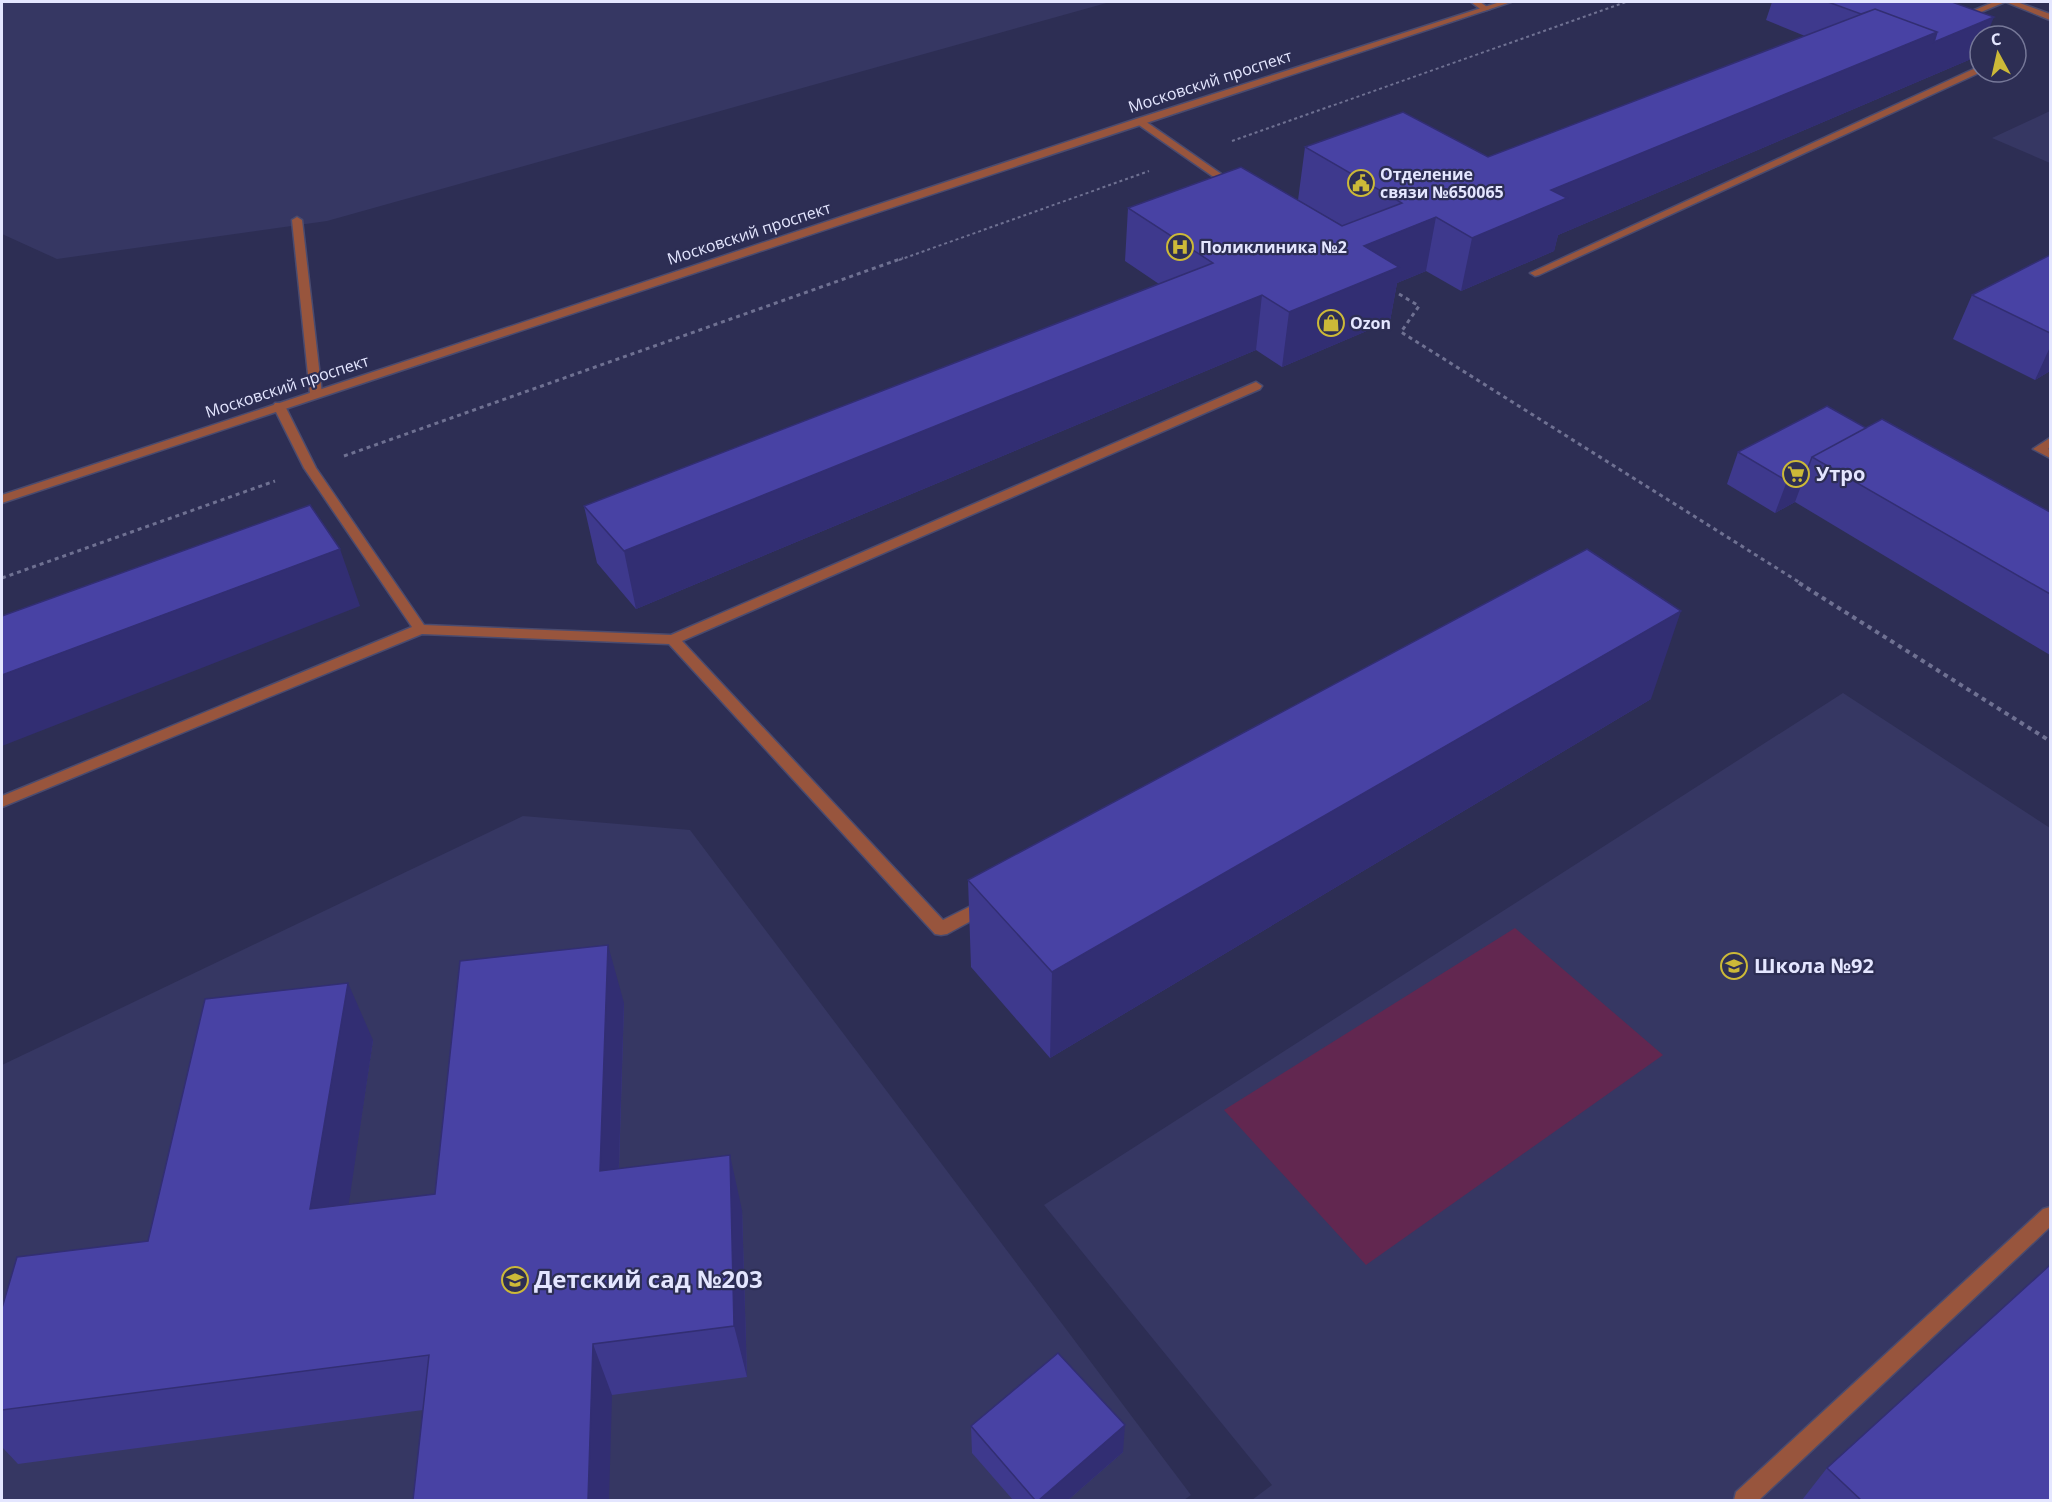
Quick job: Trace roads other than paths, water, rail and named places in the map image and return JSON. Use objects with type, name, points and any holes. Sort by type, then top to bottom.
[{"type":"street","points":[[1475,2],[1486,9]]},
{"type":"street","name":"Московский проспект","points":[[2,499],[1139,121],[1507,2]]},
{"type":"street","points":[[1949,22],[2001,2]]},
{"type":"street","points":[[2010,2],[2050,17]]},
{"type":"street","points":[[1535,273],[1968,75]]},
{"type":"street","points":[[1139,121],[1248,195]]},
{"type":"street","points":[[297,220],[316,394]]},
{"type":"street","points":[[2,802],[420,629],[674,640],[1256,386]]},
{"type":"street","points":[[279,406],[310,468],[420,629]]},
{"type":"street","points":[[2050,442],[2039,448],[2050,454]]},
{"type":"street","points":[[674,640],[941,929],[994,901]]},
{"type":"street","points":[[1744,1500],[2050,1215]]},
{"type":"place","name":"Отделение связи №650065","points":[[1361,183]]},
{"type":"place","name":"Поликлиника №2","points":[[1180,247]]},
{"type":"place","name":"Ozon","points":[[1331,323]]},
{"type":"place","name":"Утро","points":[[1796,474]]},
{"type":"place","name":"Школа №92","points":[[1734,966]]},
{"type":"place","name":"Детский сад №203","points":[[515,1280]]}]
